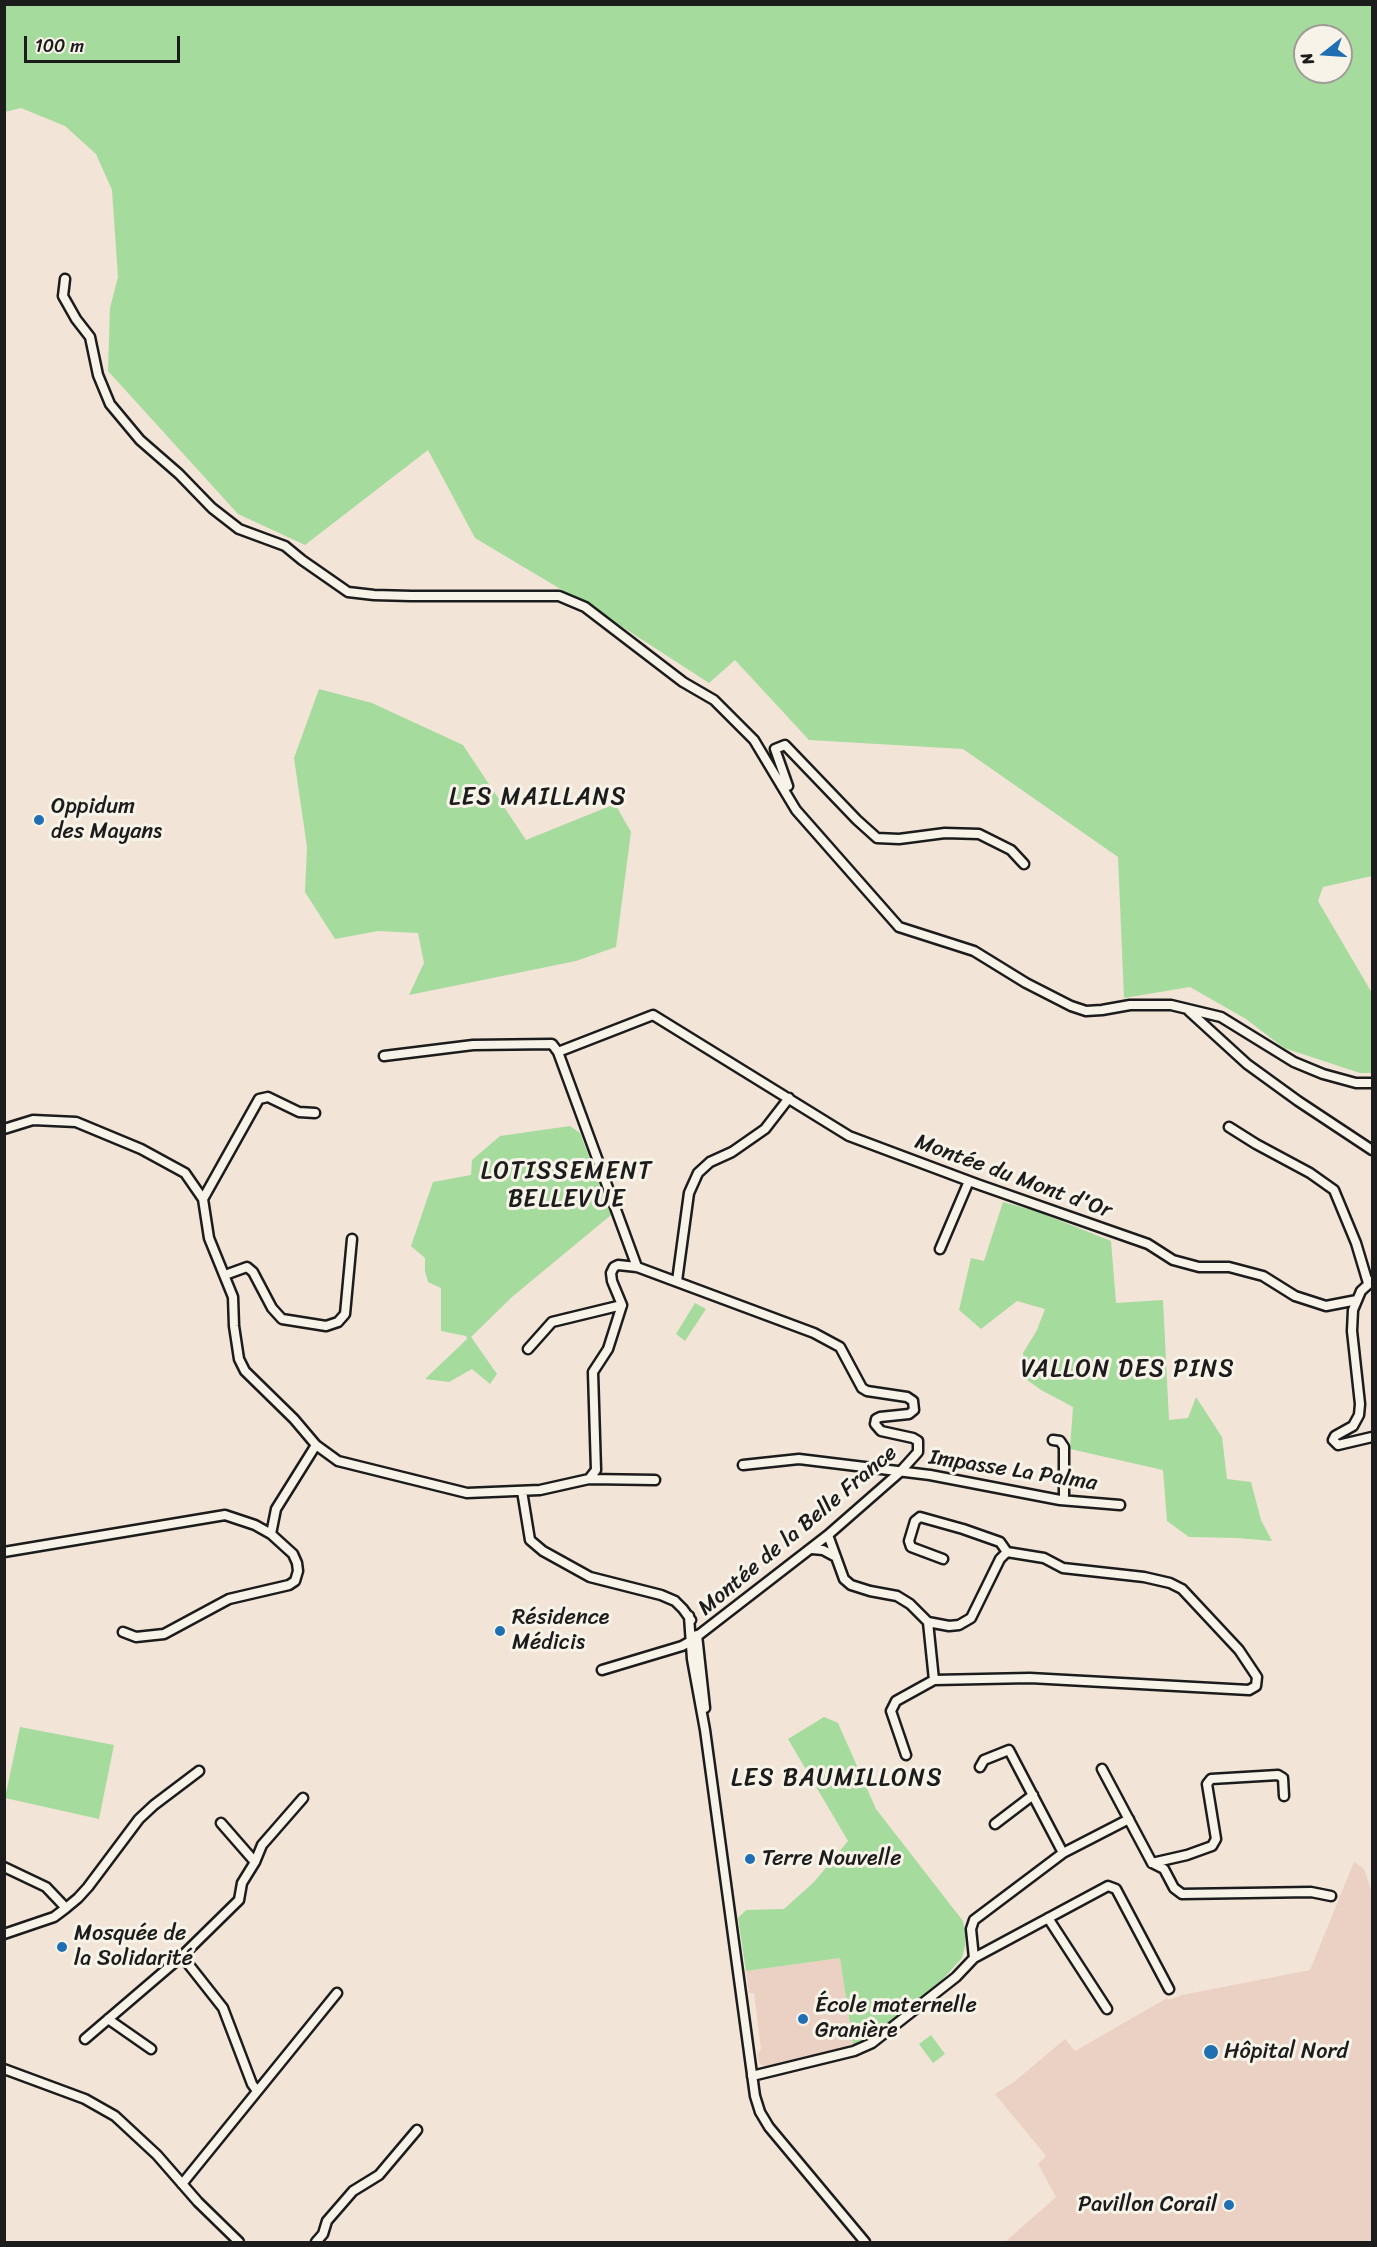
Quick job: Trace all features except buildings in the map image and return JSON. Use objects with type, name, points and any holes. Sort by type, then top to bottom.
[{"type":"street","points":[[65,279],[63,296],[90,337],[98,375],[110,404],[140,440],[179,474],[212,508],[239,529],[285,546],[348,592],[411,596],[559,596],[585,607],[683,682],[714,700],[754,740],[796,810],[899,927],[974,951],[1071,1006],[1086,1011],[1130,1005],[1171,1005],[1221,1017],[1294,1062],[1323,1074],[1356,1083],[1372,1083]]},
{"type":"street","points":[[806,821],[783,778],[775,749],[785,745],[877,838],[899,839],[945,833],[979,834],[1011,850],[1024,864]]},
{"type":"street","points":[[1186,1009],[1247,1064],[1372,1150]]},
{"type":"street","name":"Montée du Mont d'Or","points":[[558,1052],[653,1015],[849,1136],[1148,1244],[1173,1260],[1199,1267],[1229,1267],[1263,1276],[1295,1296],[1326,1306],[1357,1300]]},
{"type":"street","points":[[384,1056],[472,1045],[534,1043],[552,1044],[558,1052],[637,1267],[618,1265],[611,1273],[622,1305],[608,1349],[593,1372],[596,1470],[589,1479]]},
{"type":"street","points":[[203,1199],[259,1099],[268,1097],[299,1112],[315,1113]]},
{"type":"street","points":[[677,1281],[689,1193],[698,1173],[710,1162],[732,1152],[765,1129],[789,1098]]},
{"type":"street","points":[[4,1129],[33,1120],[76,1122],[141,1149],[185,1173],[203,1199],[209,1238],[233,1297],[239,1359],[245,1371],[294,1419],[316,1445],[338,1461],[467,1493],[540,1490],[589,1479],[655,1480]]},
{"type":"street","points":[[1230,1127],[1310,1173],[1334,1190],[1370,1282],[1353,1310],[1352,1331],[1360,1404],[1359,1415],[1353,1425],[1335,1436],[1333,1440],[1338,1445],[1372,1437]]},
{"type":"street","points":[[940,1249],[969,1181]]},
{"type":"street","points":[[225,1275],[247,1267],[253,1272],[272,1308],[282,1319],[326,1326],[338,1322],[345,1314],[352,1239]]},
{"type":"street","name":"Montée de la Belle France","points":[[602,1670],[682,1646],[695,1639],[812,1549],[900,1472],[918,1452],[918,1441],[880,1431],[877,1429],[876,1419],[909,1414],[914,1410],[913,1401],[907,1397],[867,1391],[862,1388],[840,1347],[814,1334],[637,1267]]},
{"type":"street","points":[[528,1349],[552,1322],[622,1305]]},
{"type":"street","points":[[1053,1440],[1063,1443],[1064,1447],[1064,1499]]},
{"type":"street","points":[[271,1534],[276,1509],[316,1445]]},
{"type":"street","name":"Impasse La Palma","points":[[743,1465],[799,1459],[930,1475],[1060,1500],[1120,1505]]},
{"type":"street","points":[[522,1491],[530,1540],[543,1551],[590,1577],[661,1595],[675,1602],[689,1616],[695,1639],[705,1730],[752,2076],[760,2112],[769,2127],[865,2242]]},
{"type":"street","points":[[4,1552],[225,1515],[255,1524],[271,1534],[293,1554],[297,1563],[298,1571],[295,1581],[289,1585],[229,1599],[164,1634],[136,1637],[123,1632]]},
{"type":"street","points":[[906,1755],[891,1711],[896,1701],[934,1680],[1030,1678],[1249,1690],[1256,1686],[1257,1677],[1239,1650],[1182,1589],[1170,1583],[1144,1577],[1063,1568],[1044,1558],[1007,1552],[1000,1542],[920,1517],[915,1521],[909,1541],[911,1546],[943,1559]]},
{"type":"street","points":[[828,1535],[844,1579],[851,1585],[870,1592],[897,1596],[910,1604],[928,1622],[949,1626],[959,1625],[971,1618],[1000,1559],[1007,1552]]},
{"type":"street","points":[[812,1549],[823,1550],[836,1557]]},
{"type":"street","points":[[928,1622],[934,1680]]},
{"type":"street","points":[[980,1767],[984,1760],[1010,1750],[1063,1852]]},
{"type":"street","points":[[1102,1768],[1152,1863],[1164,1869],[1174,1888],[1182,1894],[1311,1892],[1331,1896]]},
{"type":"street","points":[[4,1934],[54,1917],[66,1908],[88,1887],[139,1819],[200,1771]]},
{"type":"street","points":[[1152,1863],[1187,1856],[1192,1852],[1212,1846],[1216,1839],[1207,1784],[1211,1779],[1278,1775],[1283,1778],[1284,1796]]},
{"type":"street","points":[[995,1824],[1033,1795]]},
{"type":"street","points":[[85,2039],[182,1956],[239,1900],[242,1882],[255,1862],[262,1845],[303,1798]]},
{"type":"street","points":[[974,1958],[971,1929],[974,1920],[1063,1852],[1129,1819]]},
{"type":"street","points":[[221,1823],[255,1862]]},
{"type":"street","points":[[4,1868],[46,1887],[66,1908]]},
{"type":"street","points":[[752,2076],[854,2051],[872,2043],[956,1977],[974,1958],[1108,1886],[1116,1889],[1169,1989]]},
{"type":"street","points":[[1047,1918],[1107,2009]]},
{"type":"street","points":[[182,1956],[223,2008],[257,2091]]},
{"type":"street","points":[[182,2184],[338,1993]]},
{"type":"street","points":[[108,2019],[150,2049]]},
{"type":"street","points":[[4,2069],[85,2099],[115,2116],[157,2155],[239,2242]]},
{"type":"street","points":[[316,2242],[323,2234],[327,2222],[353,2191],[379,2175],[417,2130]]},
{"type":"shaded area","name":"Hôpital Nord","points":[[1354,1862],[1364,1869],[1372,1893],[1372,2242],[1005,2242],[1056,2197],[1038,2164],[1046,2156],[995,2094],[1014,2082],[1065,2039],[1075,2051],[1167,1998],[1169,2000],[1182,1995],[1310,1970]]},
{"type":"shaded area","name":"École maternelle Granière","points":[[840,1958],[853,2045],[769,2068],[760,2064],[757,2054],[761,2049],[754,1993],[749,1993],[746,1971]]},
{"type":"green space","points":[[5,5],[1372,5],[1372,876],[1323,887],[1318,901],[1372,993],[1372,1073],[1360,1073],[1284,1048],[1246,1019],[1190,987],[1124,998],[1118,857],[963,749],[809,740],[735,660],[709,683],[604,615],[475,538],[428,450],[305,545],[238,514],[108,371],[110,308],[118,277],[112,190],[96,154],[65,126],[21,108],[5,112]]},
{"type":"green space","points":[[319,689],[372,703],[463,745],[526,840],[615,804],[631,832],[616,947],[576,961],[409,995],[424,963],[418,933],[378,931],[335,939],[305,892],[307,847],[294,758]]},
{"type":"green space","points":[[570,1126],[580,1133],[611,1215],[512,1297],[471,1337],[497,1374],[490,1384],[472,1369],[449,1382],[425,1379],[467,1339],[466,1336],[441,1331],[441,1288],[428,1282],[425,1258],[411,1246],[433,1182],[471,1175],[472,1160],[500,1136]]},
{"type":"green space","points":[[1003,1202],[1036,1211],[1111,1241],[1116,1303],[1163,1300],[1169,1420],[1188,1418],[1196,1397],[1222,1437],[1227,1479],[1251,1482],[1261,1520],[1272,1541],[1189,1537],[1167,1521],[1163,1470],[1070,1449],[1073,1407],[1026,1379],[1023,1353],[1037,1330],[1045,1309],[1017,1301],[981,1329],[959,1310],[971,1258],[984,1261]]},
{"type":"green space","points":[[695,1303],[706,1309],[685,1341],[676,1334]]},
{"type":"green space","points":[[824,1717],[838,1723],[876,1809],[963,1921],[965,1932],[962,1958],[943,1979],[894,2019],[865,2040],[853,2045],[840,1958],[746,1971],[738,1918],[746,1910],[784,1909],[814,1882],[848,1841],[788,1739]]},
{"type":"green space","points":[[20,1727],[114,1745],[99,1819],[5,1798]]},
{"type":"green space","points":[[931,2035],[945,2054],[933,2063],[919,2044]]},
{"type":"place","name":"Oppidum des Mayans","points":[[39,820]]},
{"type":"place","name":"Résidence Médicis","points":[[500,1631]]},
{"type":"place","name":"Terre Nouvelle","points":[[750,1859]]},
{"type":"place","name":"Mosquée de la Solidarité","points":[[62,1947]]},
{"type":"place","name":"École maternelle Granière","points":[[803,2019]]},
{"type":"place","name":"Hôpital Nord","points":[[1211,2052]]},
{"type":"place","name":"Pavillon Corail","points":[[1229,2205]]},
{"type":"district","name":"LES MAILLANS","points":[[538,798]]},
{"type":"district","name":"LOTISSEMENT BELLEVUE","points":[[567,1186]]},
{"type":"district","name":"VALLON DES PINS","points":[[1128,1370]]},
{"type":"district","name":"LES BAUMILLONS","points":[[837,1779]]}]
